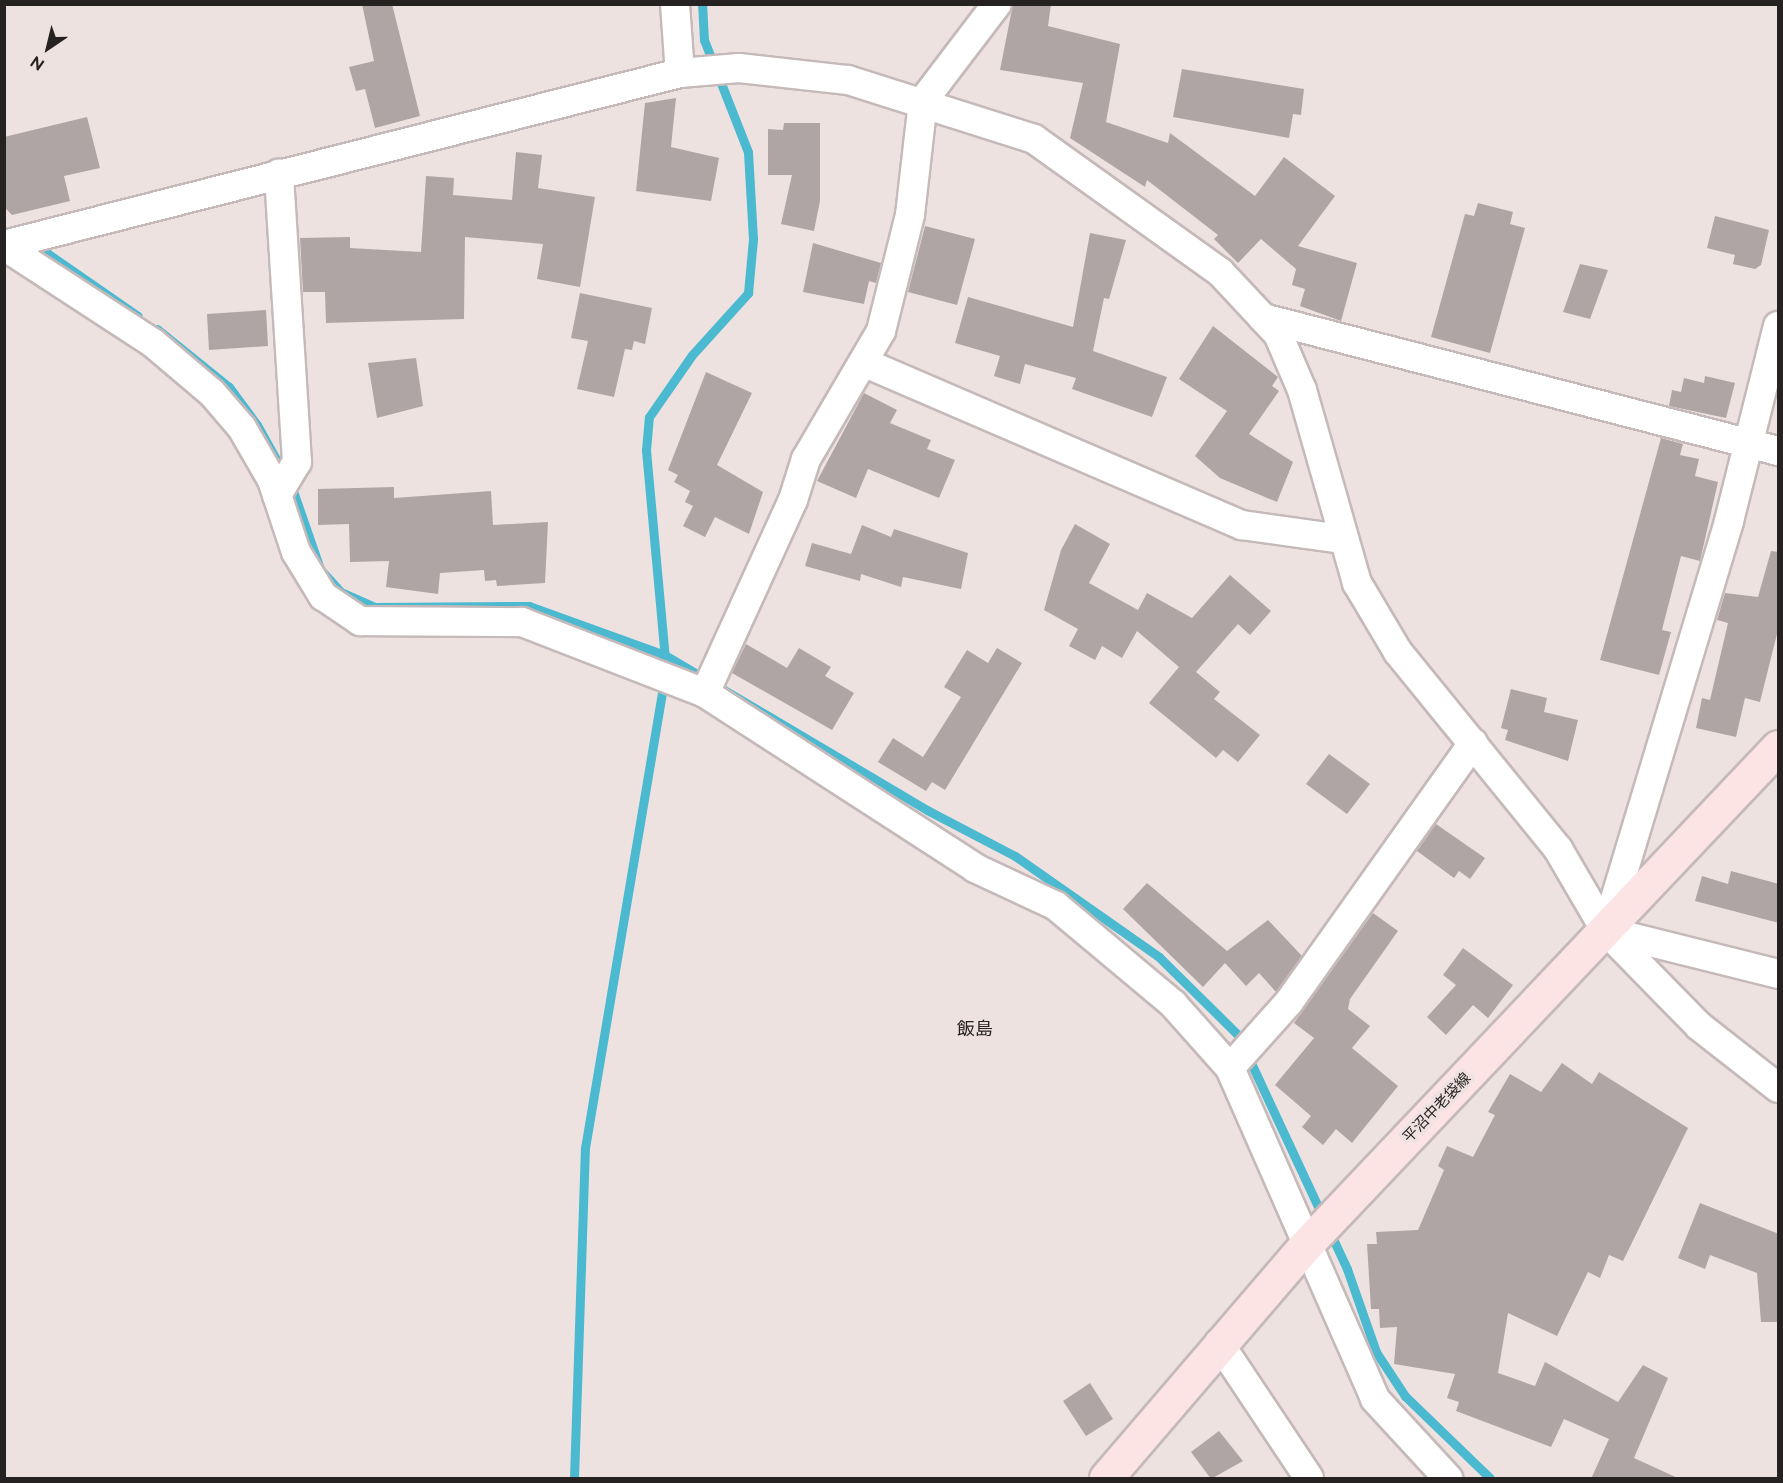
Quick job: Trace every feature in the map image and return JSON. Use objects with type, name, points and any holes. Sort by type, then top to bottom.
[{"type":"main road","name":"平沼中老袋線","points":[[1106,1479],[1219,1343],[1304,1246],[1779,747]]},
{"type":"street","points":[[675,4],[680,73]]},
{"type":"street","points":[[705,693],[794,500],[806,459],[866,363],[897,283],[923,101],[997,4]]},
{"type":"street","points":[[4,245],[680,73],[779,71],[848,80],[923,101],[1034,140],[1220,272],[1278,334],[1302,390],[1342,538],[1357,583],[1398,652],[1558,849],[1606,931],[1699,1026],[1779,1088]]},
{"type":"street","points":[[277,495],[297,462],[279,174]]},
{"type":"street","points":[[4,245],[153,343],[212,393],[242,428],[277,495],[296,552],[323,596],[360,621],[522,622],[705,693],[975,868],[1056,906],[1173,1004],[1230,1068],[1279,1174],[1304,1246],[1375,1399],[1448,1479]]},
{"type":"street","points":[[1263,318],[1779,451]]},
{"type":"street","points":[[1606,931],[1749,444],[1779,326]]},
{"type":"street","points":[[866,363],[1242,525],[1342,538]]},
{"type":"street","points":[[1230,1068],[1289,1002],[1473,743]]},
{"type":"street","points":[[1606,931],[1779,974]]},
{"type":"street","points":[[1219,1343],[1309,1479]]},
{"type":"building","points":[[362,4],[392,4],[420,116],[375,128],[365,89],[356,91],[349,67],[374,61]]},
{"type":"building","points":[[1013,4],[1051,4],[1048,26],[1120,44],[1106,122],[1168,143],[1170,133],[1255,196],[1284,157],[1335,196],[1298,246],[1357,263],[1341,321],[1300,306],[1305,289],[1292,285],[1296,269],[1261,239],[1238,263],[1214,239],[1218,235],[1147,180],[1145,187],[1070,138],[1083,83],[1000,70]]},
{"type":"building","points":[[1182,69],[1304,89],[1301,115],[1293,114],[1289,138],[1173,117]]},
{"type":"building","points":[[676,98],[671,147],[719,158],[711,201],[636,191],[645,103]]},
{"type":"building","points":[[87,117],[100,168],[64,176],[70,201],[12,215],[4,207],[4,137]]},
{"type":"building","points":[[784,123],[820,123],[820,201],[814,231],[781,224],[792,175],[768,175],[768,129],[783,130]]},
{"type":"building","points":[[516,152],[542,155],[538,188],[595,197],[580,287],[537,279],[543,244],[465,237],[464,319],[326,323],[325,292],[303,292],[300,238],[350,237],[350,248],[421,252],[426,176],[454,178],[453,195],[512,200]]},
{"type":"building","points":[[1478,203],[1513,212],[1510,224],[1525,228],[1490,353],[1431,337],[1465,214],[1474,216]]},
{"type":"building","points":[[1715,216],[1769,230],[1761,265],[1755,269],[1733,264],[1735,255],[1707,248]]},
{"type":"building","points":[[925,226],[975,239],[957,305],[908,292]]},
{"type":"building","points":[[1090,233],[1126,240],[1109,299],[1104,298],[1093,351],[1167,377],[1152,417],[1072,389],[1076,378],[1025,364],[1020,384],[994,376],[1000,356],[955,343],[968,297],[1073,327]]},
{"type":"building","points":[[813,243],[881,263],[876,283],[869,281],[864,304],[803,292]]},
{"type":"building","points":[[1580,264],[1608,270],[1590,319],[1563,312]]},
{"type":"building","points":[[580,293],[652,308],[645,344],[634,341],[632,350],[625,349],[614,397],[577,389],[588,341],[571,338]]},
{"type":"building","points":[[266,310],[268,346],[209,350],[207,314]]},
{"type":"building","points":[[1213,326],[1278,377],[1272,386],[1279,391],[1249,434],[1293,462],[1277,502],[1220,478],[1195,456],[1227,411],[1179,379]]},
{"type":"building","points":[[416,358],[423,406],[377,418],[368,363]]},
{"type":"building","points":[[706,372],[752,393],[717,465],[763,492],[749,534],[715,517],[705,537],[683,526],[693,506],[685,502],[690,491],[674,482],[678,475],[668,470]]},
{"type":"building","points":[[1705,376],[1735,383],[1726,418],[1669,406],[1672,390],[1681,392],[1684,378],[1704,383]]},
{"type":"building","points":[[864,393],[897,410],[890,423],[931,440],[927,449],[955,460],[939,498],[868,469],[856,498],[817,481]]},
{"type":"building","points":[[1661,438],[1683,444],[1680,455],[1699,459],[1695,476],[1718,482],[1700,561],[1681,556],[1662,630],[1671,632],[1659,675],[1600,660]]},
{"type":"building","points":[[394,487],[394,498],[491,491],[493,525],[548,522],[545,583],[497,586],[496,580],[485,581],[484,570],[440,573],[438,594],[386,587],[389,561],[350,562],[349,524],[318,525],[318,489]]},
{"type":"building","points":[[1075,524],[1110,544],[1089,583],[1138,610],[1147,593],[1192,618],[1230,575],[1271,611],[1250,635],[1238,624],[1196,672],[1220,692],[1214,699],[1260,735],[1238,762],[1223,750],[1216,758],[1149,703],[1179,667],[1137,631],[1122,658],[1102,646],[1095,660],[1069,646],[1078,629],[1044,610],[1061,550]]},
{"type":"building","points":[[862,525],[891,537],[894,529],[968,553],[961,589],[903,577],[901,587],[861,574],[860,581],[805,566],[812,543],[851,554]]},
{"type":"building","points":[[1771,551],[1779,552],[1779,626],[1760,702],[1745,698],[1736,737],[1696,728],[1702,698],[1710,700],[1728,623],[1717,620],[1725,593],[1758,597]]},
{"type":"building","points":[[746,644],[787,668],[799,648],[831,667],[825,676],[854,693],[832,730],[732,673]]},
{"type":"building","points":[[997,648],[1022,663],[945,790],[932,782],[926,791],[878,762],[893,738],[923,757],[961,697],[944,687],[967,650],[988,663]]},
{"type":"building","points":[[1511,689],[1547,698],[1544,712],[1578,720],[1568,761],[1505,740],[1508,730],[1501,728]]},
{"type":"building","points":[[1329,754],[1370,784],[1347,814],[1306,784]]},
{"type":"building","points":[[1436,824],[1485,858],[1470,879],[1459,871],[1454,878],[1417,851]]},
{"type":"building","points":[[1731,871],[1779,884],[1779,923],[1695,901],[1702,876],[1728,884]]},
{"type":"building","points":[[1147,883],[1227,951],[1268,920],[1302,956],[1276,992],[1259,973],[1246,986],[1225,963],[1203,987],[1123,909]]},
{"type":"building","points":[[1373,913],[1398,931],[1350,999],[1348,1009],[1370,1026],[1352,1048],[1398,1086],[1352,1143],[1336,1129],[1323,1145],[1302,1127],[1311,1116],[1275,1085],[1314,1038],[1294,1023]]},
{"type":"building","points":[[1463,948],[1513,985],[1488,1018],[1473,1005],[1446,1035],[1427,1017],[1456,985],[1443,975]]},
{"type":"building","points":[[1562,1063],[1592,1084],[1599,1072],[1688,1128],[1623,1261],[1609,1255],[1600,1278],[1588,1272],[1557,1336],[1508,1313],[1498,1373],[1535,1386],[1545,1362],[1618,1402],[1643,1365],[1668,1378],[1634,1458],[1680,1479],[1591,1479],[1609,1439],[1564,1419],[1551,1447],[1456,1411],[1459,1402],[1447,1398],[1455,1374],[1394,1364],[1397,1327],[1380,1328],[1379,1309],[1371,1309],[1367,1244],[1377,1244],[1376,1232],[1418,1230],[1444,1170],[1438,1166],[1447,1146],[1473,1157],[1495,1115],[1488,1112],[1510,1074],[1541,1092]]},
{"type":"building","points":[[1700,1203],[1779,1234],[1779,1322],[1761,1322],[1757,1273],[1710,1255],[1705,1269],[1678,1258]]},
{"type":"building","points":[[1090,1383],[1113,1419],[1086,1436],[1063,1401]]},
{"type":"building","points":[[1219,1431],[1243,1461],[1211,1479],[1191,1452]]},
{"type":"waterway","points":[[665,659],[646,450],[649,417],[692,355],[748,293],[753,239],[748,152],[704,40],[702,4]]},
{"type":"waterway","points":[[44,251],[138,316]]},
{"type":"waterway","points":[[157,329],[229,387],[257,425],[292,488],[320,569],[341,592],[374,607],[529,606],[665,655],[927,810],[1015,856],[1159,957],[1238,1035],[1347,1269],[1376,1352],[1405,1396],[1490,1478]]},
{"type":"waterway","points":[[574,1478],[585,1148],[664,682]]},
{"type":"district","name":"飯島","points":[[975,1029]]}]
